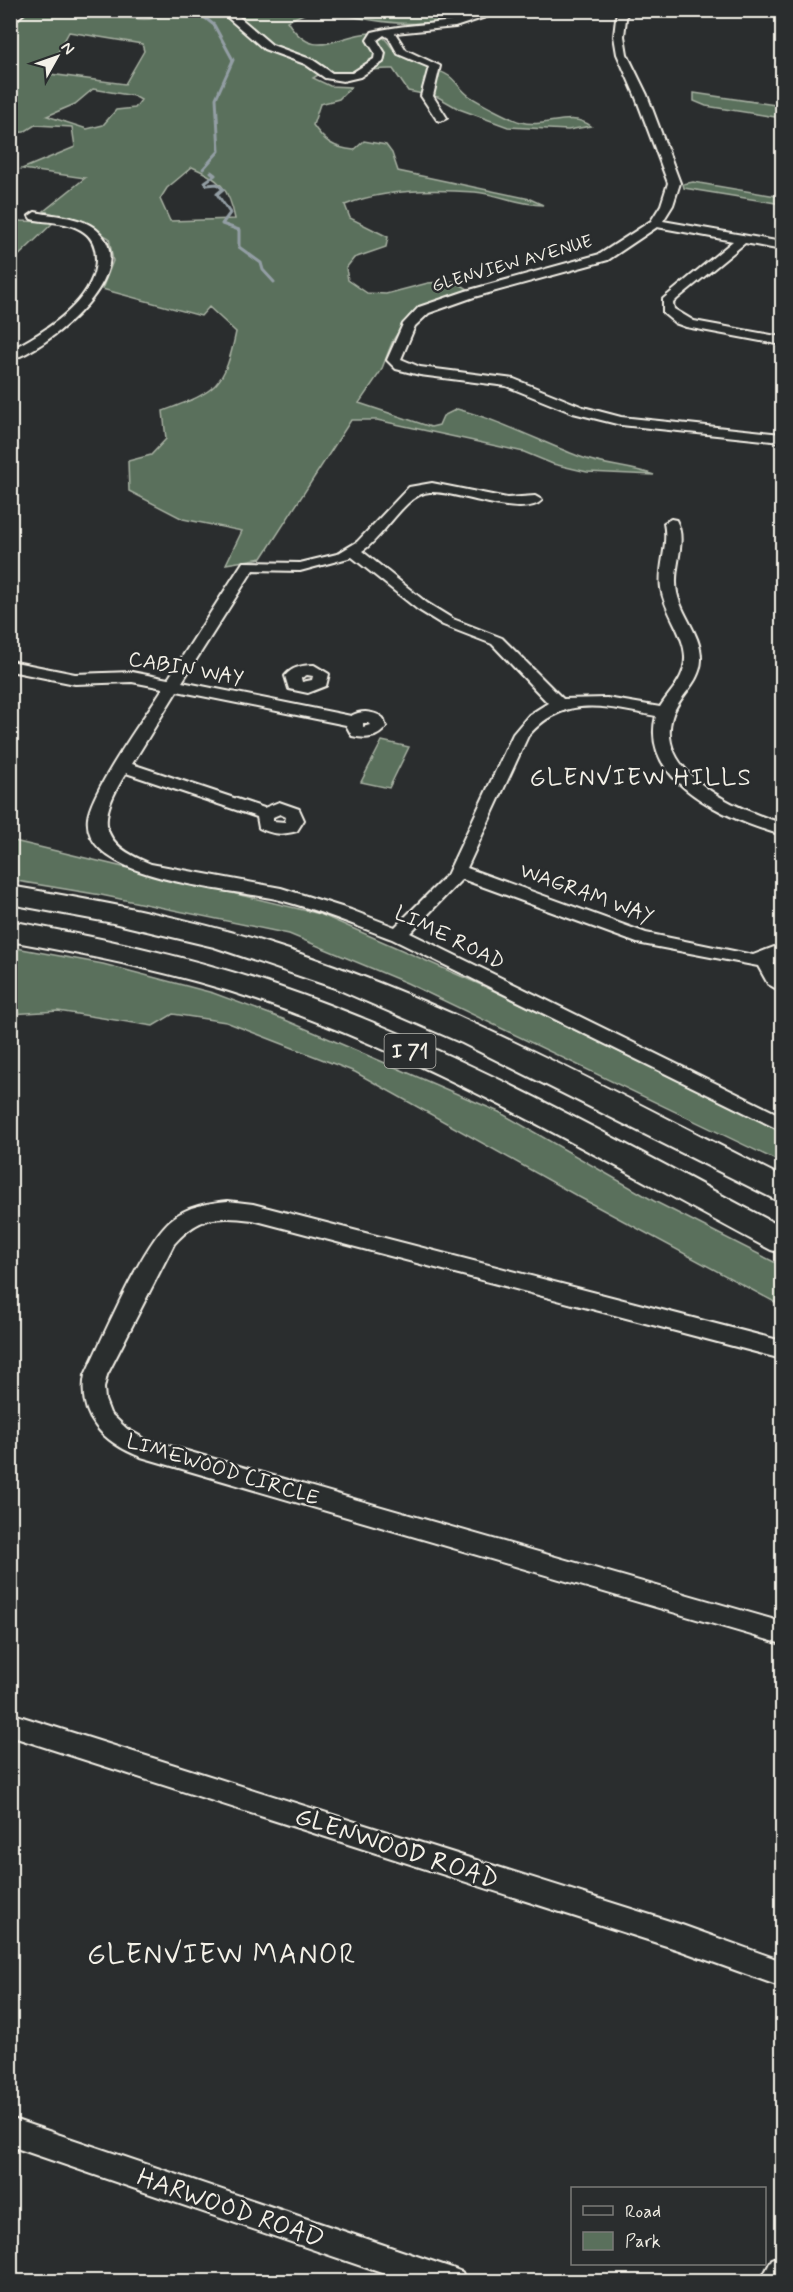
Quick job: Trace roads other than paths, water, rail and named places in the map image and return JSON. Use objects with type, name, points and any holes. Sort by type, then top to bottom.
[{"type":"highway","name":"I 71","points":[[10,895],[163,924],[278,956],[333,976],[441,1021],[509,1053],[783,1191]]},
{"type":"highway","name":"I 71","points":[[10,931],[180,967],[256,990],[361,1029],[486,1088],[783,1241]]},
{"type":"street","points":[[10,22],[23,10]]},
{"type":"street","points":[[444,26],[456,19],[461,10]]},
{"type":"street","points":[[227,12],[268,46],[309,62],[333,78],[356,75],[379,60],[380,53],[372,40],[376,34],[444,26],[502,10]]},
{"type":"street","name":"GLENVIEW AVENUE","points":[[622,10],[619,29],[622,54],[641,95],[674,183],[667,205],[655,223],[604,257],[470,294],[424,310],[411,321],[394,357],[399,365],[437,374],[509,382],[578,410],[621,422],[783,438]]},
{"type":"street","points":[[386,32],[393,36],[402,52],[435,66],[427,96],[441,118]]},
{"type":"street","points":[[10,356],[45,337],[64,323],[89,294],[102,269],[102,249],[99,240],[93,234],[84,227],[66,221],[35,216]]},
{"type":"street","points":[[655,223],[783,246]]},
{"type":"street","points":[[742,239],[673,296],[667,302],[668,310],[680,320],[691,324],[783,341]]},
{"type":"street","points":[[265,814],[122,766],[248,565],[311,565],[342,557],[370,537],[408,494],[420,489],[432,488],[507,502],[535,500]]},
{"type":"street","points":[[671,523],[675,537],[669,569],[669,587],[673,606],[691,646],[693,659],[685,687],[665,713],[662,740],[667,754],[679,772],[694,787],[733,812],[783,829]]},
{"type":"street","points":[[353,551],[422,606],[448,622],[497,641],[559,705]]},
{"type":"street","name":"CABIN WAY","points":[[10,666],[66,678],[119,676],[354,722]]},
{"type":"street","points":[[286,707],[299,687]]},
{"type":"street","points":[[398,935],[458,871],[521,734],[537,715],[559,705],[598,701],[665,713]]},
{"type":"street","name":"LIME ROAD","points":[[122,766],[102,798],[96,823],[99,836],[106,846],[129,862],[148,869],[281,894],[345,914],[398,935],[783,1124]]},
{"type":"street","name":"WAGRAM WAY","points":[[458,871],[643,939],[733,959],[776,955]]},
{"type":"street","points":[[776,955],[774,979],[783,986]]},
{"type":"street","name":"LIMEWOOD CIRCLE","points":[[783,1350],[253,1212],[222,1209],[184,1220],[162,1242],[96,1375],[93,1396],[96,1409],[105,1425],[119,1438],[141,1447],[783,1633]]},
{"type":"street","name":"GLENWOOD ROAD","points":[[10,1724],[679,1937],[783,1974]]},
{"type":"street","name":"HARWOOD ROAD","points":[[10,2132],[452,2282]]},
{"type":"street","points":[[774,2282],[783,2269]]},
{"type":"waterway","points":[[195,10],[214,25],[233,60],[216,98],[219,151],[203,169]]},
{"type":"waterway","points":[[211,172],[215,175],[205,182],[207,185],[217,184],[223,189],[217,194],[230,213],[222,224],[239,230],[239,247],[261,263],[263,270],[274,282]]},
{"type":"district","name":"GLENVIEW HILLS","points":[[641,777]]},
{"type":"district","name":"GLENVIEW MANOR","points":[[222,1953]]}]
